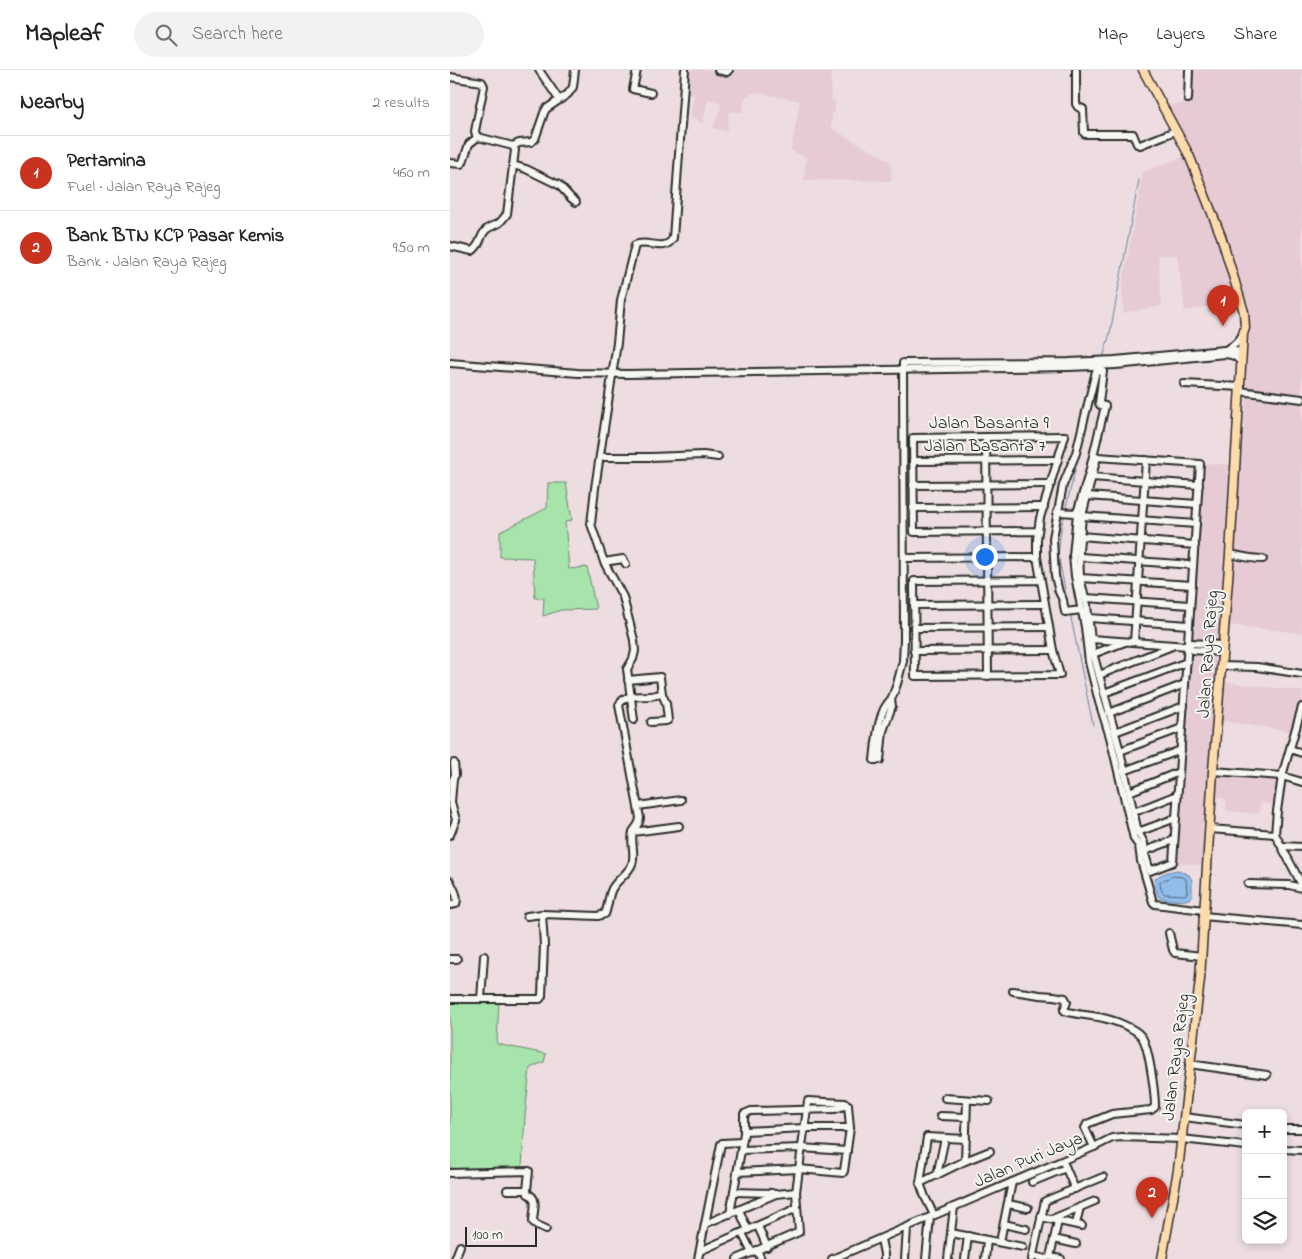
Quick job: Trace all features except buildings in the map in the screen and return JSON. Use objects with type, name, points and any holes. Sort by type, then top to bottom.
[{"type":"main road","name":"Jalan Raya Rajeg","points":[[1143,70],[1189,156],[1221,236],[1244,312],[1245,328],[1243,334],[1236,470],[1213,771],[1202,956],[1182,1136],[1162,1259]]},
{"type":"street","points":[[539,70],[558,98]]},
{"type":"street","points":[[450,77],[482,82],[484,86],[475,131],[476,135],[513,146],[519,143],[531,142],[535,139],[546,109],[568,94],[573,87],[575,70]]},
{"type":"street","points":[[637,70],[633,89],[651,94]]},
{"type":"street","points":[[634,720],[627,666],[633,659],[635,651],[634,640],[623,597],[604,562],[591,524],[613,374],[621,300],[635,245],[639,243],[664,245],[670,243],[673,238],[685,70]]},
{"type":"street","points":[[718,70],[727,72],[729,70]]},
{"type":"street","points":[[1076,70],[1076,104],[1083,109],[1085,134],[1133,134],[1137,144],[1140,146],[1175,131]]},
{"type":"street","points":[[1188,100],[1189,70]]},
{"type":"street","points":[[450,163],[460,164],[469,144],[478,137]]},
{"type":"street","points":[[450,246],[472,251],[479,244],[486,229],[498,224],[507,214],[515,150],[513,146]]},
{"type":"street","points":[[513,165],[526,169],[559,185],[576,202]]},
{"type":"street","points":[[1224,350],[1238,342],[1243,334]]},
{"type":"street","points":[[877,760],[876,744],[885,715],[886,704],[891,700],[903,661],[905,558],[903,363],[1069,362],[1115,360],[1224,350],[1236,351],[1242,355]]},
{"type":"street","points":[[450,362],[578,373],[613,374],[903,370],[1116,364],[1225,354],[1238,358],[1242,364]]},
{"type":"street","points":[[1082,610],[1065,612],[1055,576],[1053,538],[1062,513],[1063,485],[1076,453],[1099,371],[1103,371],[1099,403],[1105,406],[1080,515],[1073,556],[1075,576],[1082,610],[1090,662],[1099,702],[1110,737],[1134,839],[1139,846],[1152,902],[1204,913],[1302,924]]},
{"type":"street","points":[[1184,384],[1240,389],[1302,399]]},
{"type":"street","name":"Jalan Basanta 9","points":[[913,461],[913,438],[1065,436],[1058,460]]},
{"type":"street","points":[[986,437],[988,676]]},
{"type":"street","points":[[600,457],[718,456]]},
{"type":"street","points":[[1097,457],[1200,464],[1173,862],[1150,871],[1144,843],[1138,832],[1120,752],[1093,654],[1086,598],[1080,578],[1080,515],[1097,457]]},
{"type":"street","points":[[1041,580],[914,581],[915,676],[1060,675],[1053,650],[1049,628],[1041,580],[1037,557],[1038,531],[1058,460]]},
{"type":"street","name":"Jalan Basanta 7","points":[[913,461],[1058,460]]},
{"type":"street","points":[[1130,642],[1135,622],[1146,460]]},
{"type":"street","points":[[913,461],[914,532],[1038,531]]},
{"type":"street","points":[[1092,477],[1199,485]]},
{"type":"street","points":[[913,485],[1051,484]]},
{"type":"street","points":[[1087,496],[1197,504]]},
{"type":"street","points":[[913,508],[1044,507]]},
{"type":"street","points":[[1062,513],[1196,524]]},
{"type":"street","points":[[1080,536],[1195,545]]},
{"type":"street","points":[[1230,554],[1246,556],[1251,559],[1263,559]]},
{"type":"street","points":[[905,558],[1037,557]]},
{"type":"street","points":[[1080,557],[1193,566]]},
{"type":"street","points":[[604,562],[623,559],[626,564]]},
{"type":"street","points":[[1080,578],[1192,586]]},
{"type":"street","points":[[1086,598],[1190,605]]},
{"type":"street","points":[[914,605],[1045,604]]},
{"type":"street","points":[[1089,618],[1189,626]]},
{"type":"street","points":[[914,628],[1049,628]]},
{"type":"street","points":[[1091,639],[1188,646],[1192,643],[1222,648]]},
{"type":"street","points":[[1093,654],[1130,642]]},
{"type":"street","points":[[1099,675],[1174,645]]},
{"type":"street","points":[[914,651],[1053,650]]},
{"type":"street","points":[[1104,693],[1187,662]]},
{"type":"street","points":[[1221,666],[1257,667],[1302,674]]},
{"type":"street","points":[[628,680],[660,677],[668,720],[651,722]]},
{"type":"street","points":[[1109,713],[1185,684]]},
{"type":"street","points":[[527,916],[542,914],[598,916],[605,914],[610,891],[632,864],[634,853],[633,832],[639,825],[640,818],[619,709],[621,701],[631,697],[662,694]]},
{"type":"street","points":[[1114,732],[1184,706]]},
{"type":"street","points":[[1301,712],[1282,776],[1275,834],[1302,887]]},
{"type":"street","points":[[1120,752],[1182,728]]},
{"type":"street","points":[[1124,772],[1180,750]]},
{"type":"street","points":[[1290,750],[1302,753]]},
{"type":"street","points":[[450,834],[456,820],[451,802],[455,775],[454,763]]},
{"type":"street","points":[[1213,771],[1282,776],[1302,782]]},
{"type":"street","points":[[1129,792],[1179,772]]},
{"type":"street","points":[[1134,812],[1177,795]]},
{"type":"street","points":[[638,806],[681,800]]},
{"type":"street","points":[[1138,832],[1176,818]]},
{"type":"street","points":[[633,832],[679,826]]},
{"type":"street","points":[[1210,829],[1275,834]]},
{"type":"street","points":[[1145,851],[1174,840]]},
{"type":"street","points":[[1282,846],[1302,847]]},
{"type":"street","points":[[450,881],[457,900],[456,904],[450,905]]},
{"type":"street","points":[[1248,884],[1302,887]]},
{"type":"street","points":[[450,999],[540,999],[542,996],[544,945],[542,914]]},
{"type":"street","points":[[1169,933],[1175,953],[1202,956]]},
{"type":"street","points":[[481,999],[484,956]]},
{"type":"street","points":[[450,959],[458,960]]},
{"type":"street","points":[[1013,992],[1065,998],[1067,1002],[1065,1011],[1103,1018],[1135,1031],[1143,1037],[1149,1060],[1155,1107],[1150,1110],[1108,1115],[1087,1124],[1085,1126],[1086,1131],[1092,1144]]},
{"type":"street","points":[[1190,1064],[1267,1075]]},
{"type":"street","points":[[945,1098],[989,1101]]},
{"type":"street","points":[[965,1161],[966,1100]]},
{"type":"street","points":[[737,1172],[799,1168],[843,1173],[850,1128],[848,1105],[845,1103],[808,1101],[801,1148],[799,1168],[796,1192],[799,1232],[737,1259]]},
{"type":"street","points":[[730,1214],[744,1131],[743,1115],[748,1112],[807,1109]]},
{"type":"street","points":[[940,1116],[966,1117]]},
{"type":"street","points":[[1184,1119],[1242,1125]]},
{"type":"street","points":[[744,1131],[850,1128]]},
{"type":"street","points":[[1287,1129],[1302,1129]]},
{"type":"street","name":"Jalan Puri Jaya","points":[[832,1259],[907,1228],[932,1214],[954,1207],[1063,1160],[1092,1144],[1112,1138],[1182,1136],[1242,1145]]},
{"type":"street","points":[[926,1259],[932,1214],[920,1184],[928,1137],[966,1139]]},
{"type":"street","points":[[937,1175],[945,1138]]},
{"type":"street","points":[[698,1259],[721,1144],[742,1142]]},
{"type":"street","points":[[741,1150],[801,1148],[847,1151]]},
{"type":"street","points":[[1287,1150],[1302,1150]]},
{"type":"street","points":[[920,1184],[965,1161],[990,1151]]},
{"type":"street","points":[[1063,1160],[1075,1188]]},
{"type":"street","points":[[1032,1182],[1066,1168]]},
{"type":"street","points":[[450,1173],[528,1170],[527,1190],[528,1194],[532,1195],[535,1200],[533,1222],[546,1229]]},
{"type":"street","points":[[1046,1259],[1032,1258],[1045,1201],[1103,1176]]},
{"type":"street","points":[[1000,1242],[1012,1182]]},
{"type":"street","points":[[507,1190],[527,1190]]},
{"type":"street","points":[[734,1192],[776,1194],[796,1192]]},
{"type":"street","points":[[705,1224],[776,1194]]},
{"type":"street","points":[[1055,1220],[1095,1201]]},
{"type":"street","points":[[1008,1204],[1028,1208]]},
{"type":"street","points":[[949,1259],[954,1207]]},
{"type":"street","points":[[1041,1217],[1079,1225],[1080,1207]]},
{"type":"street","points":[[700,1250],[797,1208]]},
{"type":"street","points":[[739,1210],[745,1232],[755,1252],[761,1259]]},
{"type":"street","points":[[1055,1220],[1054,1239],[1050,1257],[1061,1259]]},
{"type":"street","points":[[1004,1224],[1026,1228]]},
{"type":"street","points":[[758,1226],[767,1247]]},
{"type":"street","points":[[905,1259],[907,1228]]},
{"type":"street","points":[[950,1233],[1023,1247]]},
{"type":"street","points":[[964,1259],[968,1236]]},
{"type":"street","points":[[881,1239],[884,1259]]},
{"type":"street","points":[[1054,1239],[1076,1244]]},
{"type":"street","points":[[985,1259],[987,1240]]},
{"type":"street","points":[[455,1259],[460,1246]]},
{"type":"shaded area","points":[[684,70],[711,70],[727,73],[728,70],[831,70],[831,99],[835,101],[835,112],[832,114],[831,128],[890,161],[892,181],[804,180],[806,158],[791,150],[800,101],[755,92],[746,97],[742,112],[729,112],[727,132],[713,128],[722,103],[708,99],[703,123],[690,116],[694,95],[682,93]]},
{"type":"shaded area","points":[[1188,70],[1302,70],[1302,633],[1227,625],[1246,404],[1249,316],[1245,300],[1185,311],[1177,255],[1158,255],[1162,306],[1124,313],[1122,287],[1143,172],[1192,153],[1168,106],[1188,102]]},
{"type":"shaded area","points":[[1205,463],[1230,465],[1204,865],[1175,863]]},
{"type":"shaded area","points":[[1224,682],[1302,691],[1302,705],[1294,732],[1221,721]]},
{"type":"shaded area","points":[[1216,770],[1279,776],[1276,805],[1261,803],[1259,814],[1226,811],[1226,799],[1215,797]]},
{"type":"green space","points":[[548,483],[566,483],[572,520],[565,522],[569,569],[587,567],[596,609],[561,610],[543,616],[544,598],[535,598],[533,558],[500,557],[500,532],[547,508]]},
{"type":"green space","points":[[450,1000],[499,1001],[497,1044],[546,1054],[544,1062],[530,1068],[522,1168],[472,1170],[450,1168]]},
{"type":"water","points":[[1178,870],[1189,875],[1192,880],[1192,896],[1189,899],[1182,900],[1168,900],[1159,897],[1154,880],[1165,873]]},
{"type":"waterway","points":[[1103,358],[1110,333],[1139,180]]},
{"type":"waterway","points":[[1065,511],[1099,374]]},
{"type":"waterway","points":[[1064,515],[1058,555],[1069,609]]},
{"type":"waterway","points":[[1070,613],[1093,725]]},
{"type":"place","name":"Pertamina","points":[[1223,326]]},
{"type":"place","name":"Bank BTN KCP Pasar Kemis","points":[[1152,1218]]}]
